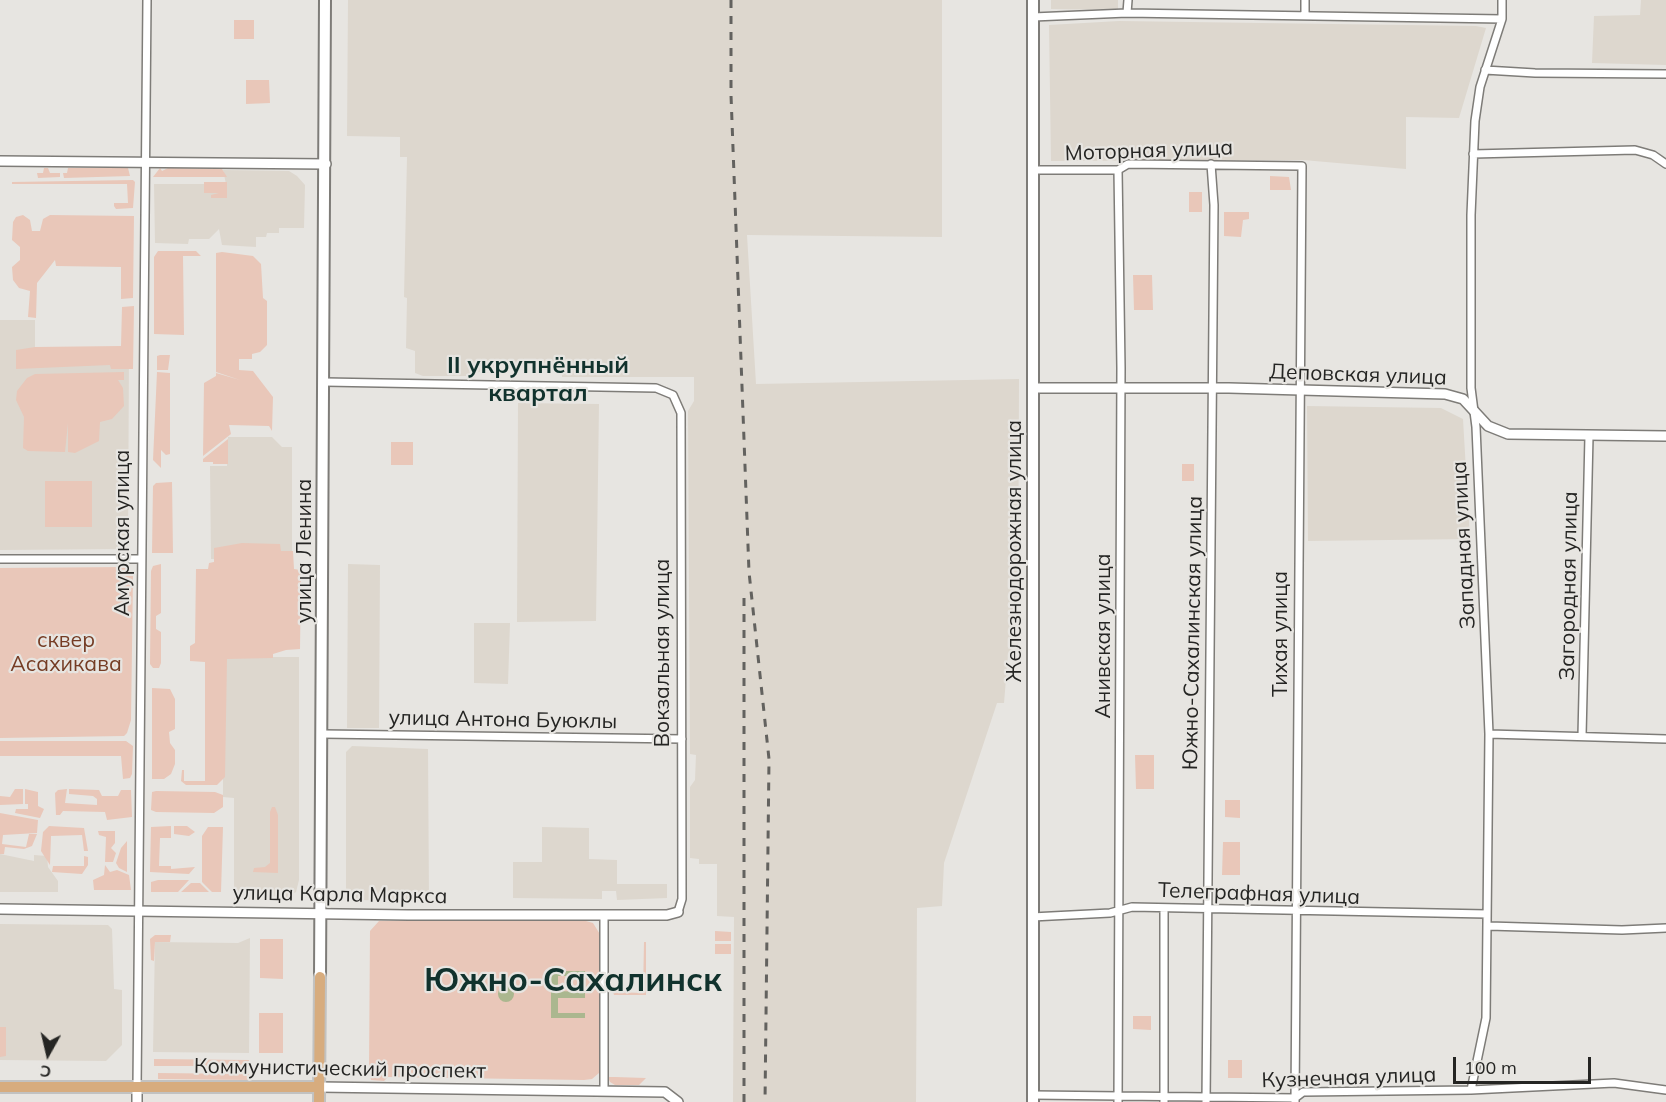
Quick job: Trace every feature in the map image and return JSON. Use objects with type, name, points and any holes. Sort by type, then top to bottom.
[{"type":"main road","name":"улица Ленина","points":[[320,1102],[325,0]]},
{"type":"main road","name":"Железнодорожная улица","points":[[1033,0],[1035,388],[1033,1098]]},
{"type":"main road","name":"Коммунистический проспект","points":[[0,1086],[320,1088]]},
{"type":"street","name":"Амурская улица","points":[[137,1102],[147,0]]},
{"type":"street","points":[[1127,13],[1128,0]]},
{"type":"street","points":[[1305,0],[1305,16]]},
{"type":"street","name":"Западная улица","points":[[1471,1090],[1486,1018],[1489,926],[1487,914],[1489,734],[1476,427],[1473,408],[1470,215],[1475,121],[1485,69],[1502,19],[1502,0]]},
{"type":"street","points":[[1033,17],[1127,13],[1502,19]]},
{"type":"street","points":[[1485,69],[1535,73],[1666,74]]},
{"type":"street","points":[[1473,154],[1635,150],[1653,154],[1666,164]]},
{"type":"street","points":[[0,161],[326,164]]},
{"type":"street","name":"Моторная улица","points":[[1033,170],[1118,170],[1128,164],[1302,166]]},
{"type":"street","name":"Южно-Сахалинская улица","points":[[1206,1100],[1214,205],[1211,164]]},
{"type":"street","name":"Тихая улица","points":[[1295,1100],[1298,391],[1302,166]]},
{"type":"street","name":"Анивская улица","points":[[1118,170],[1121,388],[1118,1099]]},
{"type":"street","name":"Вокзальная улица","points":[[325,382],[656,388],[673,395],[681,413],[682,899],[678,912]]},
{"type":"street","name":"Деповская улица","points":[[1035,388],[1211,388],[1444,394],[1463,399],[1488,426],[1508,434],[1666,436]]},
{"type":"street","name":"Загородная улица","points":[[1582,736],[1589,436]]},
{"type":"street","points":[[0,559],[141,559]]},
{"type":"street","name":"улица Антона Буюклы","points":[[323,734],[682,739]]},
{"type":"street","points":[[1489,734],[1666,739]]},
{"type":"street","points":[[1164,908],[1164,1099]]},
{"type":"street","name":"Телеграфная улица","points":[[1032,917],[1164,908],[1487,914]]},
{"type":"street","name":"улица Карла Маркса","points":[[0,909],[140,909],[321,914],[667,915],[678,912]]},
{"type":"street","points":[[604,915],[604,1091]]},
{"type":"street","points":[[1489,926],[1666,928]]},
{"type":"street","name":"Кузнечная улица","points":[[1033,1098],[1295,1100],[1303,1092],[1471,1090],[1614,1083],[1666,1090]]},
{"type":"street","name":"Коммунистический проспект","points":[[320,1088],[665,1092],[678,1100]]},
{"type":"shaded area","points":[[348,0],[942,0],[942,237],[747,235],[756,384],[1019,379],[1018,654],[1008,655],[1004,703],[997,703],[944,863],[942,906],[917,908],[916,1102],[733,1102],[734,917],[717,916],[717,864],[699,864],[699,859],[690,858],[690,787],[695,780],[696,755],[690,754],[688,411],[694,401],[694,377],[562,377],[562,364],[498,362],[497,373],[423,376],[415,373],[415,351],[406,348],[407,298],[404,297],[407,157],[400,157],[400,137],[347,136]]},
{"type":"shaded area","points":[[1051,0],[1118,0],[1118,10],[1051,9]]},
{"type":"shaded area","points":[[1641,0],[1666,0],[1666,65],[1592,63],[1594,16],[1640,15]]},
{"type":"shaded area","points":[[1119,21],[1476,26],[1486,28],[1459,118],[1406,117],[1406,169],[1303,160],[1051,161],[1049,25]]},
{"type":"shaded area","points":[[223,170],[289,171],[297,176],[305,185],[304,228],[279,228],[279,233],[267,233],[266,237],[256,237],[256,247],[222,245],[219,229],[209,239],[189,239],[188,244],[155,243],[154,184],[226,184]]},
{"type":"shaded area","points":[[0,320],[35,320],[35,351],[129,350],[128,549],[0,550]]},
{"type":"shaded area","points":[[518,403],[599,404],[596,621],[517,622]]},
{"type":"shaded area","points":[[1307,406],[1441,408],[1463,419],[1470,539],[1308,541]]},
{"type":"shaded area","points":[[228,437],[272,437],[282,447],[292,447],[292,560],[211,559],[210,466],[227,466]]},
{"type":"shaded area","points":[[348,564],[380,565],[379,728],[347,728]]},
{"type":"shaded area","points":[[474,623],[510,623],[508,684],[474,683]]},
{"type":"shaded area","points":[[223,657],[299,657],[299,880],[296,892],[284,899],[234,900],[234,798],[223,797]]},
{"type":"shaded area","points":[[352,746],[428,749],[429,901],[353,900],[346,894],[346,752]]},
{"type":"shaded area","points":[[542,827],[589,828],[589,859],[617,860],[617,884],[667,884],[667,898],[617,900],[616,891],[602,891],[602,899],[513,898],[513,862],[542,862]]},
{"type":"shaded area","points":[[0,854],[34,861],[34,855],[47,856],[48,867],[58,881],[58,892],[0,892]]},
{"type":"shaded area","points":[[0,924],[108,925],[112,929],[114,989],[122,990],[122,1045],[106,1061],[0,1060]]},
{"type":"shaded area","points":[[250,938],[249,1053],[153,1052],[155,942],[238,943]]},
{"type":"shaded area","points":[[551,971],[585,971],[585,976],[558,976],[558,991],[585,992],[585,998],[558,998],[558,1013],[585,1013],[585,1018],[551,1018]]},
{"type":"shaded area","points":[[506,986],[512,988],[514,994],[512,1000],[506,1002],[500,1000],[498,994],[500,988]]},
{"type":"green space","points":[[234,20],[254,20],[254,39],[234,39]]},
{"type":"green space","points":[[246,80],[269,80],[270,103],[246,104]]},
{"type":"green space","points":[[44,168],[48,168],[50,173],[60,173],[60,177],[38,178],[37,173],[43,173]]},
{"type":"green space","points":[[68,168],[128,168],[130,176],[64,178],[63,173],[67,173]]},
{"type":"green space","points":[[160,168],[162,171],[168,168],[222,169],[227,177],[153,177]]},
{"type":"green space","points":[[1270,176],[1289,177],[1291,190],[1270,190]]},
{"type":"green space","points":[[133,180],[135,182],[133,208],[116,209],[114,203],[128,203],[127,184],[12,184],[12,182]]},
{"type":"green space","points":[[204,182],[227,182],[227,198],[211,198],[211,195],[219,193],[204,193]]},
{"type":"green space","points":[[1189,192],[1202,192],[1202,212],[1189,212]]},
{"type":"green space","points":[[1224,212],[1249,212],[1249,219],[1243,220],[1241,237],[1224,236]]},
{"type":"green space","points":[[23,215],[30,220],[32,231],[40,231],[43,219],[50,215],[134,216],[133,298],[121,299],[121,267],[56,266],[55,260],[37,283],[36,318],[28,317],[30,291],[19,288],[13,280],[12,267],[20,260],[20,247],[12,240],[13,222],[16,217]]},
{"type":"green space","points":[[158,251],[196,251],[201,256],[183,256],[184,335],[154,334],[154,257]]},
{"type":"green space","points":[[216,253],[253,256],[261,264],[263,298],[267,301],[267,345],[260,352],[252,354],[252,359],[239,359],[239,370],[253,371],[273,397],[272,431],[269,426],[229,425],[231,434],[203,456],[204,383],[216,376],[216,373],[240,380],[216,372]]},
{"type":"green space","points":[[1133,275],[1152,275],[1153,310],[1134,310]]},
{"type":"green space","points":[[134,306],[133,369],[111,369],[110,365],[16,369],[16,350],[35,347],[121,346],[122,307]]},
{"type":"green space","points":[[170,355],[168,370],[157,370],[157,356]]},
{"type":"green space","points":[[124,372],[124,380],[118,380],[123,388],[124,406],[112,419],[100,422],[99,441],[75,453],[68,452],[68,423],[65,452],[28,451],[23,448],[24,417],[16,400],[17,391],[27,378],[35,374]]},
{"type":"green space","points":[[157,372],[170,373],[170,454],[166,455],[161,450],[161,468],[153,460]]},
{"type":"green space","points":[[228,439],[228,464],[203,462],[203,459]]},
{"type":"green space","points":[[391,442],[413,442],[413,465],[391,465]]},
{"type":"green space","points":[[1182,464],[1194,464],[1194,481],[1182,481]]},
{"type":"green space","points":[[45,481],[92,481],[92,527],[45,527]]},
{"type":"green space","points":[[172,482],[173,553],[152,553],[153,486],[156,483]]},
{"type":"green space","points":[[242,543],[280,544],[281,551],[293,551],[294,569],[301,570],[300,649],[273,654],[273,658],[227,659],[225,777],[217,785],[186,785],[181,781],[182,770],[184,770],[184,781],[205,781],[205,662],[190,661],[190,646],[195,643],[196,569],[208,569],[209,563],[214,562],[214,548]]},
{"type":"green space","points":[[161,564],[161,613],[156,616],[156,629],[161,632],[161,663],[159,668],[153,668],[150,664],[151,571],[153,566]]},
{"type":"green space","name":"сквер Асахикава","points":[[125,567],[133,575],[131,720],[127,733],[124,736],[0,738],[0,568]]},
{"type":"green space","points":[[152,688],[170,689],[175,699],[175,729],[169,732],[170,743],[175,750],[175,764],[171,774],[164,779],[152,779]]},
{"type":"green space","points":[[0,741],[126,741],[133,746],[132,774],[130,778],[123,779],[121,756],[0,756]]},
{"type":"green space","points":[[1135,755],[1154,755],[1154,789],[1136,789]]},
{"type":"green space","points":[[15,789],[23,789],[23,804],[0,805],[0,796],[10,797]]},
{"type":"green space","points":[[25,789],[38,792],[38,806],[44,809],[40,818],[15,813],[16,809],[28,809],[28,804],[25,804]]},
{"type":"green space","points":[[67,789],[65,803],[97,805],[97,799],[93,796],[69,794],[69,789],[99,790],[102,796],[118,796],[121,790],[131,790],[132,817],[107,820],[105,812],[63,811],[60,815],[56,815],[55,793],[58,790]]},
{"type":"green space","points":[[152,792],[215,792],[223,795],[223,807],[214,813],[156,812],[151,810]]},
{"type":"green space","points":[[1225,800],[1240,800],[1240,818],[1225,817]]},
{"type":"green space","points":[[272,807],[275,807],[278,815],[278,873],[253,872],[254,868],[265,867],[270,863],[270,812]]},
{"type":"green space","points":[[0,813],[38,820],[37,833],[3,835],[2,844],[26,847],[29,834],[37,834],[32,846],[24,849],[5,847],[4,854],[0,854]]},
{"type":"green space","points":[[49,826],[84,828],[88,851],[84,851],[82,835],[51,836],[50,865],[41,851],[43,832]]},
{"type":"green space","points":[[171,826],[171,838],[160,838],[159,866],[171,866],[171,869],[195,867],[189,874],[150,872],[151,827]]},
{"type":"green space","points":[[174,826],[187,826],[195,832],[189,836],[174,834]]},
{"type":"green space","points":[[208,827],[223,827],[221,892],[212,892],[202,882],[202,836]]},
{"type":"green space","points":[[98,831],[115,831],[115,843],[111,848],[116,853],[113,862],[105,862],[106,837],[99,835]]},
{"type":"green space","points":[[127,841],[127,872],[119,868],[116,863],[121,848]]},
{"type":"green space","points":[[1223,842],[1240,842],[1240,875],[1222,875]]},
{"type":"green space","points":[[84,856],[88,857],[88,865],[82,874],[52,872],[53,866],[84,866]]},
{"type":"green space","points":[[105,865],[110,872],[117,870],[129,875],[131,890],[94,890],[93,880],[104,875]]},
{"type":"green space","points":[[189,880],[178,892],[151,892],[151,882]]},
{"type":"green space","points":[[191,883],[200,883],[209,892],[181,892]]},
{"type":"green space","points":[[379,921],[586,921],[593,923],[601,936],[602,1065],[599,1073],[592,1079],[584,1080],[388,1077],[384,1081],[371,1080],[369,1069],[370,931]]},
{"type":"green space","points":[[715,931],[731,932],[731,941],[715,941]]},
{"type":"green space","points":[[155,935],[171,935],[170,942],[155,942],[154,961],[151,960],[150,939]]},
{"type":"green space","points":[[260,939],[283,939],[283,979],[260,978]]},
{"type":"green space","points":[[644,942],[646,942],[646,995],[614,995],[613,992],[643,993]]},
{"type":"green space","points":[[715,944],[731,944],[731,954],[715,954]]},
{"type":"green space","points":[[259,1013],[283,1013],[283,1053],[259,1053]]},
{"type":"green space","points":[[1133,1016],[1151,1016],[1151,1030],[1133,1029]]},
{"type":"green space","points":[[0,1027],[6,1027],[6,1056],[0,1057]]},
{"type":"green space","points":[[154,1059],[249,1060],[249,1066],[154,1066]]},
{"type":"green space","points":[[1228,1060],[1242,1060],[1242,1078],[1228,1078]]},
{"type":"green space","points":[[158,1073],[249,1074],[249,1080],[158,1079]]},
{"type":"green space","points":[[608,1077],[646,1078],[639,1085],[615,1085]]},
{"type":"railway","points":[[731,0],[731,95],[749,572],[769,759],[765,1102]]},
{"type":"railway","points":[[744,598],[744,1102]]},
{"type":"district","name":"II укрупнённый квартал","points":[[538,380]]},
{"type":"district","name":"Южно-Сахалинск","points":[[573,981]]}]
